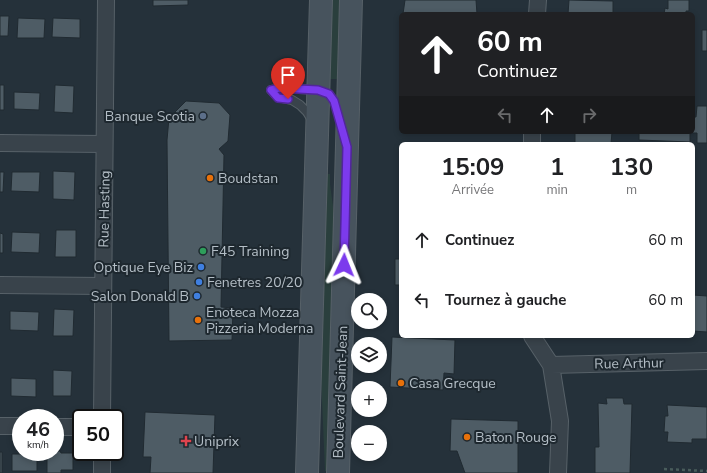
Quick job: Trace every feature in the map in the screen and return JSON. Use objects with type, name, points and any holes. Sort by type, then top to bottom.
[{"type":"main road","points":[[307,473],[321,0]]},
{"type":"main road","name":"Boulevard Saint-Jean","points":[[338,473],[351,0]]},
{"type":"main road","points":[[318,90],[329,94],[333,98],[347,147]]},
{"type":"street","name":"Rue Hasting","points":[[102,409],[106,0]]},
{"type":"street","points":[[537,12],[538,0]]},
{"type":"street","points":[[0,143],[104,144]]},
{"type":"street","points":[[0,285],[103,286]]},
{"type":"street","points":[[533,338],[551,365],[560,421],[558,473]]},
{"type":"street","name":"Rue Arthur","points":[[551,365],[707,361]]},
{"type":"street","points":[[0,426],[12,426]]},
{"type":"street","points":[[102,461],[102,473]]},
{"type":"lane","points":[[317,132],[311,118],[300,105],[292,100],[278,98],[271,90],[279,88],[318,90]]},
{"type":"path","points":[[664,469],[707,470]]},
{"type":"green space","points":[[332,0],[340,0],[338,79],[330,79]]},
{"type":"green space","points":[[327,174],[330,174],[334,226],[327,471],[325,471],[321,377]]},
{"type":"building","points":[[153,0],[188,0],[188,5],[153,6]]},
{"type":"building","points":[[405,0],[476,0],[477,12],[403,12]]},
{"type":"building","points":[[569,0],[613,1],[613,12],[568,12]]},
{"type":"building","points":[[668,0],[689,0],[689,11],[664,12],[665,8],[668,9]]},
{"type":"building","points":[[0,16],[9,16],[8,36],[0,36]]},
{"type":"building","points":[[18,18],[45,19],[44,38],[17,38]]},
{"type":"building","points":[[53,18],[80,19],[80,38],[52,37]]},
{"type":"building","points":[[702,30],[707,30],[707,51],[702,51]]},
{"type":"building","points":[[0,85],[4,85],[4,110],[0,110]]},
{"type":"building","points":[[55,85],[74,86],[73,113],[54,112]]},
{"type":"building","points":[[14,92],[40,93],[39,110],[14,109]]},
{"type":"building","points":[[186,101],[219,103],[230,115],[228,141],[219,149],[224,155],[221,307],[233,308],[232,340],[169,341],[167,140],[169,118]]},
{"type":"building","points":[[697,106],[707,106],[707,143],[697,143],[697,133],[695,133]]},
{"type":"building","points":[[575,134],[612,134],[611,142],[575,142]]},
{"type":"building","points":[[639,134],[690,134],[690,142],[639,140]]},
{"type":"building","points":[[53,171],[75,172],[74,200],[53,199]]},
{"type":"building","points":[[0,172],[4,172],[3,192],[0,192]]},
{"type":"building","points":[[12,172],[40,172],[39,192],[11,191]]},
{"type":"building","points":[[56,230],[76,230],[76,257],[55,257]]},
{"type":"building","points":[[12,232],[40,233],[39,253],[11,252]]},
{"type":"building","points":[[0,233],[3,234],[3,253],[0,253]]},
{"type":"building","points":[[395,259],[399,259],[399,285],[395,285]]},
{"type":"building","points":[[695,295],[707,296],[707,332],[695,331]]},
{"type":"building","points":[[54,309],[74,310],[73,336],[53,336]]},
{"type":"building","points":[[10,311],[39,312],[38,331],[10,330]]},
{"type":"building","points":[[392,337],[455,340],[454,374],[444,373],[443,390],[390,387]]},
{"type":"building","points":[[53,370],[72,371],[71,396],[53,396]]},
{"type":"building","points":[[11,378],[36,379],[36,397],[11,396]]},
{"type":"building","points":[[606,398],[623,398],[624,404],[632,404],[630,473],[595,473],[595,447],[599,447],[598,403],[607,404]]},
{"type":"building","points":[[667,405],[707,407],[707,439],[692,439],[692,443],[667,442],[668,432],[664,432],[665,416],[668,416]]},
{"type":"building","points":[[145,412],[215,415],[213,473],[150,473],[151,457],[143,457]]},
{"type":"building","points":[[451,419],[518,421],[518,473],[465,473],[457,451],[450,451]]},
{"type":"building","points":[[0,452],[2,452],[2,473],[0,473]]},
{"type":"building","points":[[64,453],[72,453],[73,470],[61,470],[61,473],[47,473],[47,461],[64,461]]},
{"type":"building","points":[[12,461],[37,461],[37,471],[12,471]]},
{"type":"place","name":"Banque Scotia","points":[[203,116]]},
{"type":"place","name":"Boudstan","points":[[210,178]]},
{"type":"place","name":"F45 Training","points":[[203,251]]},
{"type":"place","name":"Optique Eye Biz","points":[[201,267]]},
{"type":"place","name":"Fenetres 20/20","points":[[199,282]]},
{"type":"place","name":"Salon Donald B","points":[[197,296]]},
{"type":"place","name":"Enoteca Mozza Pizzeria Moderna","points":[[198,320]]},
{"type":"place","name":"Casa Grecque","points":[[401,383]]},
{"type":"place","name":"Baton Rouge","points":[[467,437]]},
{"type":"place","name":"Uniprix","points":[[186,441]]},
{"type":"route","points":[[288,99],[278,98],[271,90],[279,88],[318,90],[326,92],[333,98],[347,147],[344,265]]}]
